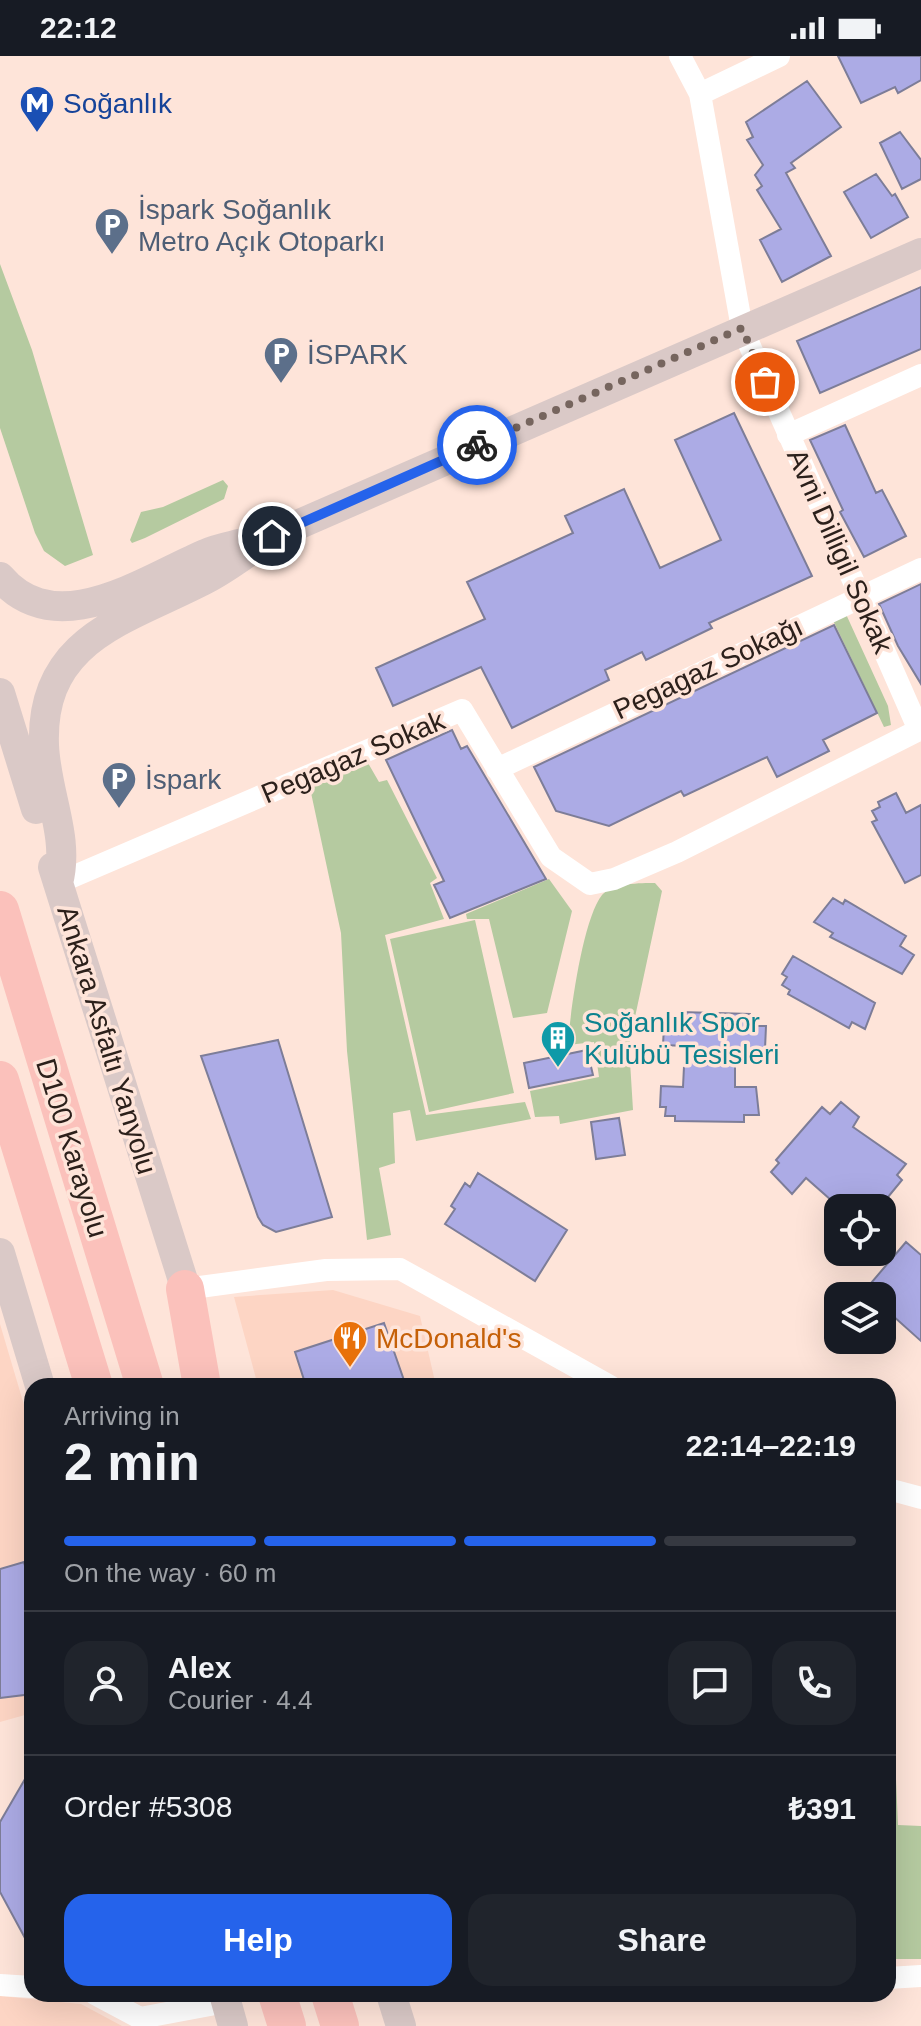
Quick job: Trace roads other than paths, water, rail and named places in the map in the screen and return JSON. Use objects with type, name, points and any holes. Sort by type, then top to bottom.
[{"type":"highway","name":"D100 Karayolu","points":[[0,910],[143,1378]]},
{"type":"highway","name":"D100 Karayolu","points":[[0,1080],[92,1378]]},
{"type":"highway","points":[[185,1289],[201,1378]]},
{"type":"highway","points":[[280,2002],[287,2026]]},
{"type":"highway","points":[[332,2002],[340,2026]]},
{"type":"main road","points":[[58,883],[65,857],[45,772],[44,737],[49,702],[62,669],[72,654],[99,631],[208,578],[272,536],[742,328],[921,253]]},
{"type":"main road","points":[[0,577],[26,600],[60,608],[78,606],[146,581],[208,552],[272,536]]},
{"type":"main road","name":"Ankara Asfaltı Yanyolu","points":[[0,693],[214,1378]]},
{"type":"main road","points":[[0,1253],[38,1378]]},
{"type":"main road","points":[[394,2002],[401,2026]]},
{"type":"street","name":"Avni Dilligil Sokak","points":[[680,56],[700,94],[742,328],[920,729]]},
{"type":"street","points":[[700,94],[779,56]]},
{"type":"street","points":[[788,435],[921,375]]},
{"type":"street","name":"Pegagaz Sokağı","points":[[497,769],[921,569]]},
{"type":"street","name":"Pegagaz Sokak","points":[[58,883],[462,710],[551,857],[590,884],[614,879],[677,852],[920,729]]},
{"type":"street","points":[[185,1289],[326,1270],[400,1269],[596,1378]]},
{"type":"street","points":[[896,1491],[921,1498]]},
{"type":"street","points":[[896,1978],[921,1976]]},
{"type":"street","points":[[0,1985],[24,1986]]},
{"type":"street","points":[[110,2002],[140,2018],[228,2007]]},
{"type":"place","name":"Soğanlık","points":[[37,134]]},
{"type":"place","name":"İspark Soğanlık Metro Açık Otoparkı","points":[[112,256]]},
{"type":"place","name":"İSPARK","points":[[281,385]]},
{"type":"place","name":"İspark","points":[[119,810]]},
{"type":"place","name":"Soğanlık Spor Kulübü Tesisleri","points":[[558,1069]]},
{"type":"place","name":"McDonald's","points":[[350,1369]]}]
